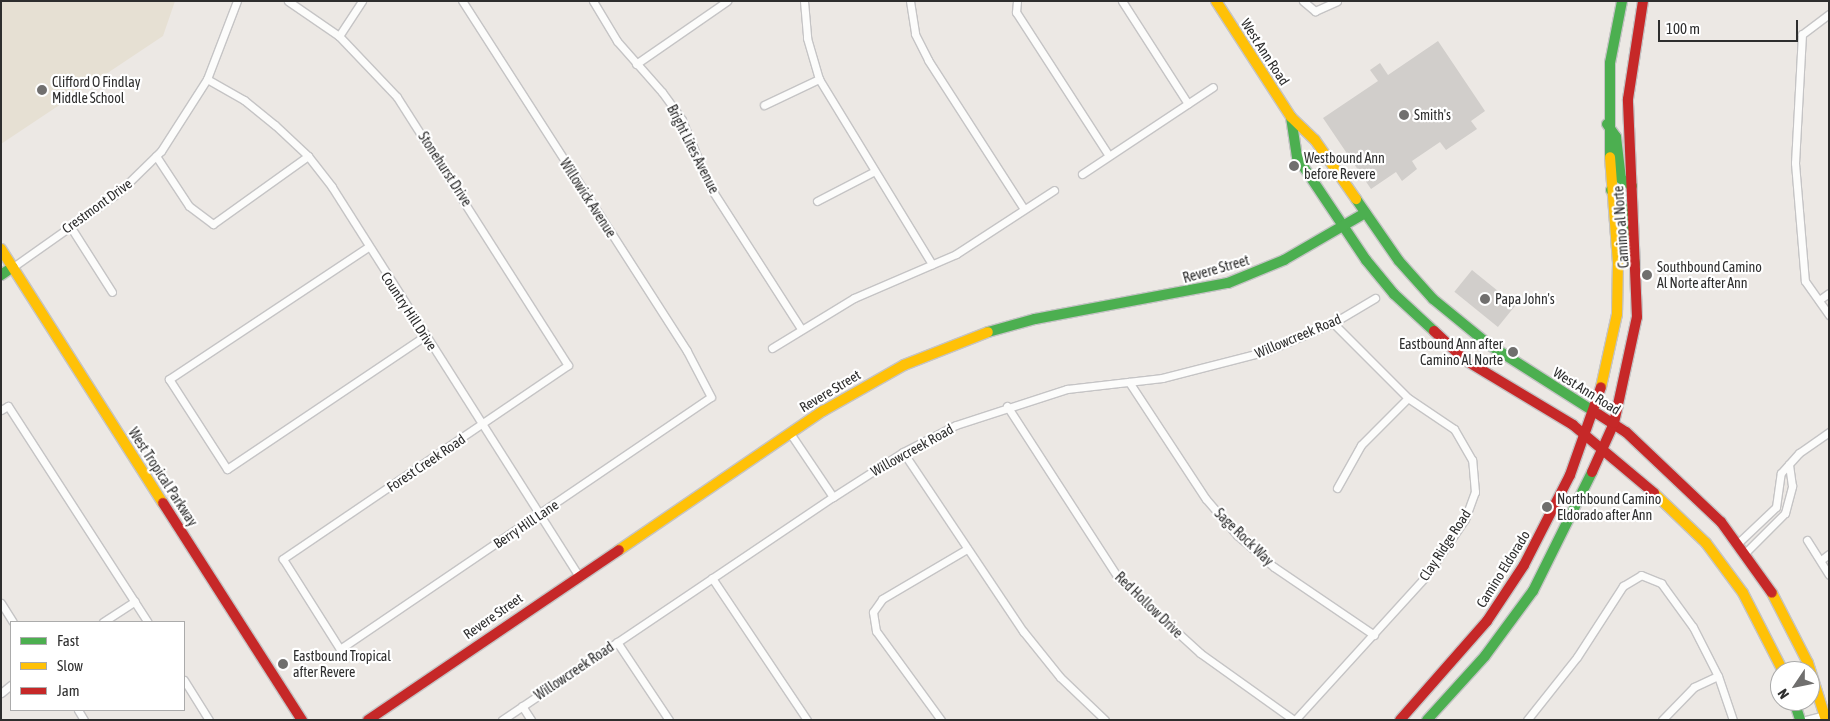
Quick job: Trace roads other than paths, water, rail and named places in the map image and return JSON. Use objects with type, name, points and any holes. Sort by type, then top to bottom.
[{"type":"main road","name":"West Ann Road","points":[[1216,1],[1291,117],[1315,140],[1411,276],[1462,324],[1614,423],[1679,478],[1746,552],[1794,632],[1827,716]]},
{"type":"main road","name":"Camino al Norte","points":[[1595,411],[1617,314],[1618,273],[1607,124],[1610,63],[1622,1]]},
{"type":"main road","name":"Camino al Norte","points":[[1604,448],[1614,423],[1637,317],[1638,272],[1632,186],[1630,67],[1643,1]]},
{"type":"main road","name":"West Ann Road","points":[[1291,117],[1297,157],[1342,226],[1384,283],[1444,342],[1490,376],[1604,448],[1672,508],[1716,556],[1753,609],[1778,661]]},
{"type":"main road","points":[[1607,124],[1616,137],[1620,179],[1632,186]]},
{"type":"main road","points":[[1611,190],[1619,197],[1625,214],[1628,246],[1638,272]]},
{"type":"main road","name":"Revere Street","points":[[368,720],[578,574],[790,433],[874,381],[968,338],[1073,310],[1228,283],[1284,260],[1366,213]]},
{"type":"main road","name":"West Tropical Parkway","points":[[1,249],[302,720]]},
{"type":"main road","points":[[1,275],[13,267]]},
{"type":"main road","name":"Camino Eldorado","points":[[1400,720],[1487,621],[1519,573],[1554,510],[1595,411]]},
{"type":"main road","points":[[1427,720],[1485,656],[1533,591],[1571,522],[1604,448]]},
{"type":"street","name":"Crestmont Drive","points":[[13,267],[118,193],[156,156],[188,113],[207,79],[237,1]]},
{"type":"street","name":"Stonehurst Drive","points":[[288,1],[339,36],[373,68],[429,142],[568,365]]},
{"type":"street","points":[[339,36],[362,1]]},
{"type":"street","name":"Willowick Avenue","points":[[462,1],[687,352],[712,397]]},
{"type":"street","name":"Bright Lites Avenue","points":[[593,1],[636,64],[682,120],[710,187],[801,329]]},
{"type":"street","points":[[636,64],[728,1]]},
{"type":"street","points":[[804,1],[807,38],[819,79],[873,172],[932,264]]},
{"type":"street","points":[[910,1],[915,34],[928,60],[1024,209]]},
{"type":"street","points":[[1122,1],[1188,104]]},
{"type":"street","points":[[1303,1],[1314,10],[1337,1]]},
{"type":"street","points":[[1017,2],[1016,12],[1109,156]]},
{"type":"street","points":[[1829,14],[1802,34],[1795,162],[1805,280],[1829,315]]},
{"type":"street","name":"Country Hill Drive","points":[[207,79],[244,100],[308,156],[483,424],[578,574]]},
{"type":"street","points":[[764,105],[819,79]]},
{"type":"street","points":[[1082,174],[1213,87]]},
{"type":"street","points":[[156,156],[189,206],[213,224],[308,156]]},
{"type":"street","points":[[817,201],[873,172]]},
{"type":"street","points":[[772,348],[854,298],[956,254],[1054,190]]},
{"type":"street","points":[[70,226],[112,292]]},
{"type":"street","points":[[368,247],[169,379],[227,469],[425,336]]},
{"type":"street","points":[[1819,300],[1829,293]]},
{"type":"street","name":"Willowcreek Road","points":[[502,720],[903,452],[1007,406],[1067,389],[1129,382],[1210,368],[1268,352],[1333,323],[1375,298]]},
{"type":"street","name":"Clay Ridge Road","points":[[1294,720],[1374,635],[1451,541],[1468,513],[1475,492],[1474,466],[1463,439],[1447,423],[1408,398],[1333,323]]},
{"type":"street","name":"Forest Creek Road","points":[[340,649],[283,559],[568,365]]},
{"type":"street","name":"Sage Rock Way","points":[[1129,382],[1206,499],[1237,535],[1274,567],[1374,635]]},
{"type":"street","name":"Berry Hill Lane","points":[[340,649],[712,397]]},
{"type":"street","points":[[1337,488],[1361,445],[1408,398]]},
{"type":"street","name":"Red Hollow Drive","points":[[1007,406],[1119,579],[1200,653],[1294,720]]},
{"type":"street","points":[[5,408],[147,621]]},
{"type":"street","points":[[1738,543],[1772,513],[1779,500],[1782,473],[1789,464],[1829,432]]},
{"type":"street","points":[[790,433],[833,497]]},
{"type":"street","points":[[903,452],[1022,631],[1060,677],[1105,720]]},
{"type":"street","points":[[1746,552],[1785,513],[1792,486],[1789,464]]},
{"type":"street","points":[[1808,540],[1829,575]]},
{"type":"street","points":[[940,720],[876,631],[873,612],[882,599],[967,549]]},
{"type":"street","points":[[1820,560],[1829,554]]},
{"type":"street","points":[[1527,720],[1577,656],[1623,586],[1641,575],[1661,583],[1693,627],[1718,676],[1733,720]]},
{"type":"street","points":[[712,578],[807,720]]},
{"type":"street","points":[[105,621],[135,601]]},
{"type":"street","points":[[1,603],[12,621]]},
{"type":"street","points":[[617,642],[669,720]]},
{"type":"street","points":[[1662,720],[1694,687],[1718,676]]},
{"type":"street","points":[[185,682],[209,720]]},
{"type":"street","points":[[522,706],[531,720]]},
{"type":"street","points":[[1806,720],[1827,716]]},
{"type":"place","name":"Clifford O Findlay Middle School","points":[[42,90]]},
{"type":"place","name":"Smith's","points":[[1404,115]]},
{"type":"place","name":"Westbound Ann before Revere","points":[[1294,166]]},
{"type":"place","name":"Southbound Camino Al Norte after Ann","points":[[1647,275]]},
{"type":"place","name":"Papa John's","points":[[1485,299]]},
{"type":"place","name":"Eastbound Ann after Camino Al Norte","points":[[1513,352]]},
{"type":"place","name":"Northbound Camino Eldorado after Ann","points":[[1547,507]]},
{"type":"place","name":"Eastbound Tropical after Revere","points":[[283,664]]}]
